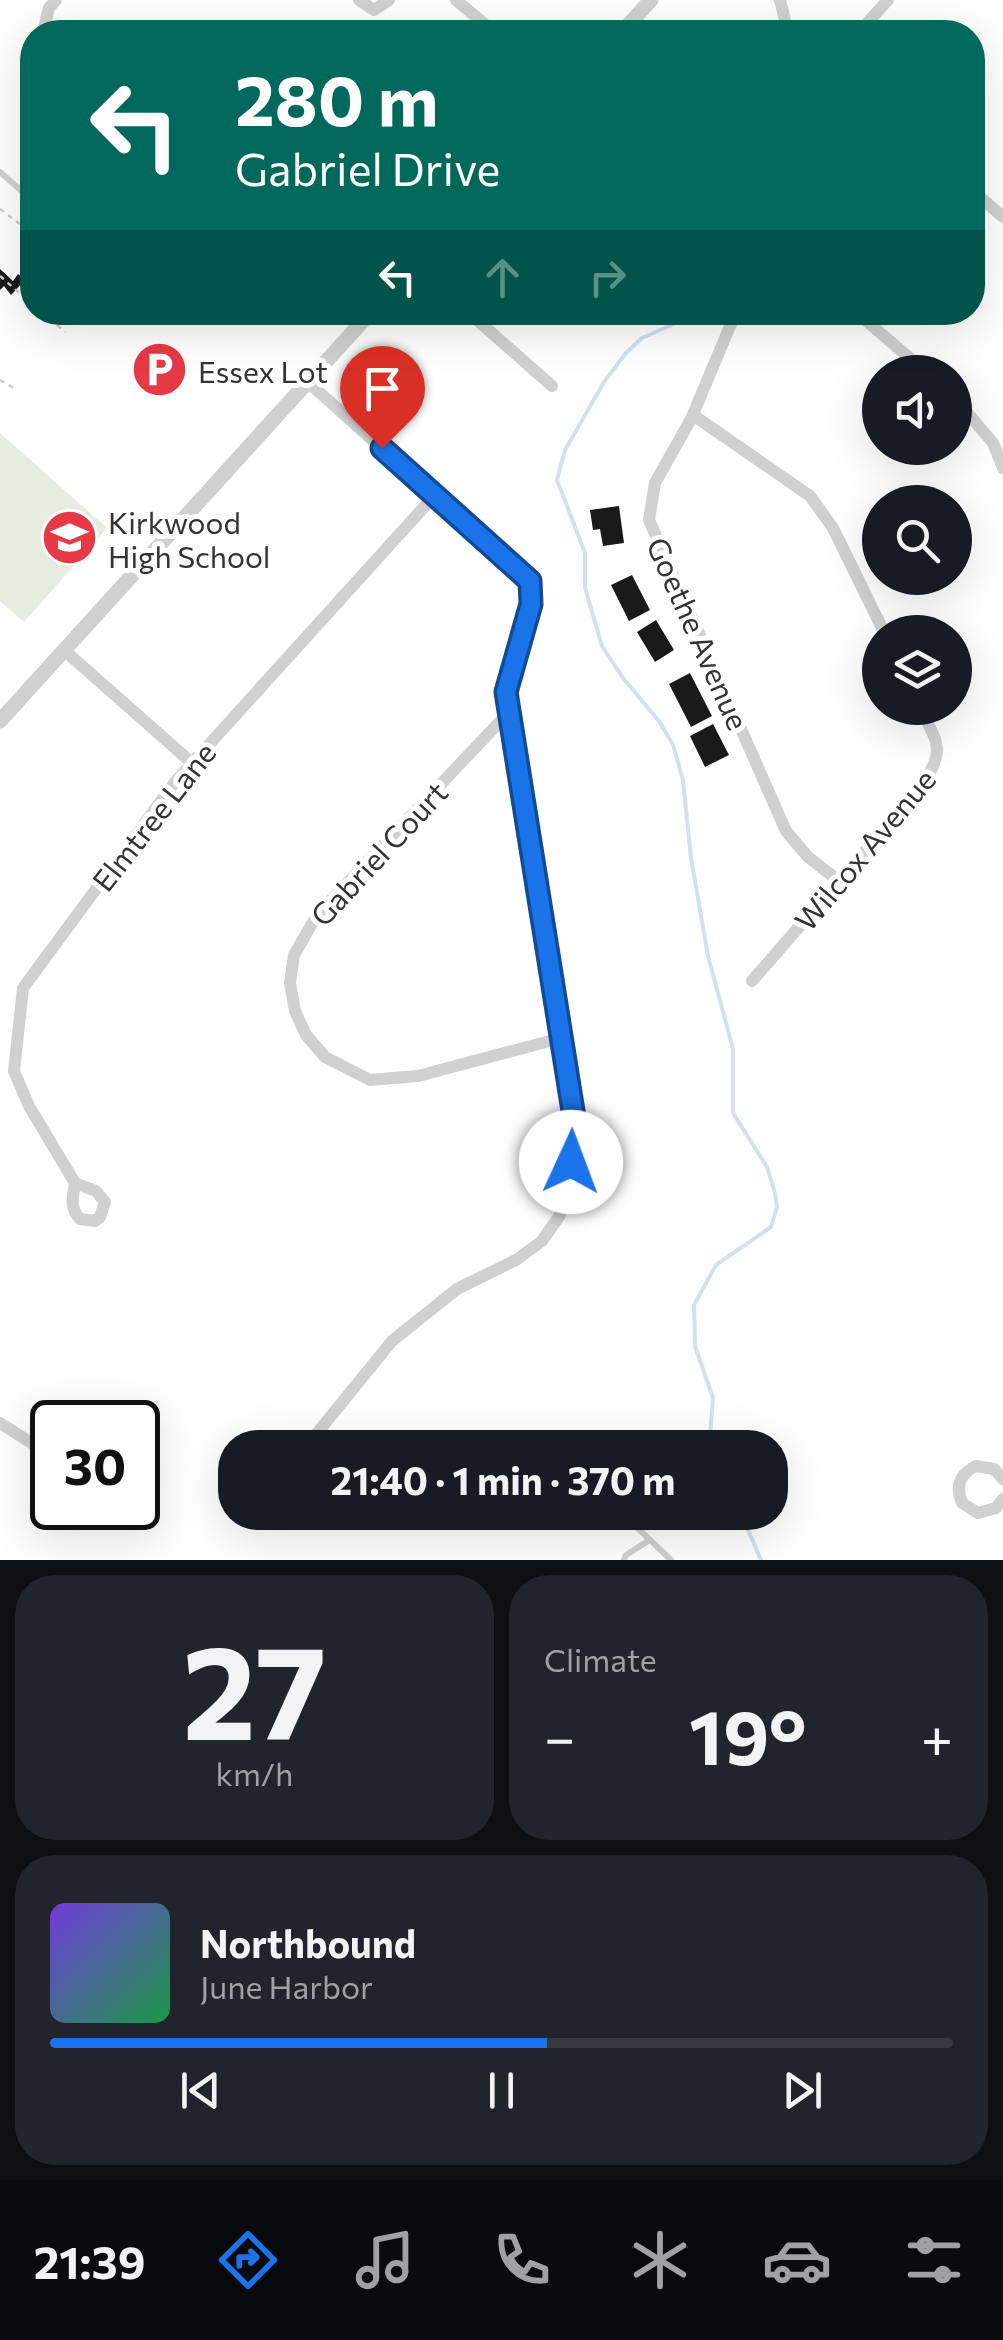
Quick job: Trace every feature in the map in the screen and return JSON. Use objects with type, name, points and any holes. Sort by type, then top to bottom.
[{"type":"street","points":[[358,0],[374,10],[388,0]]},
{"type":"street","points":[[456,0],[480,20]]},
{"type":"street","points":[[633,20],[651,0]]},
{"type":"street","points":[[870,20],[888,0]]},
{"type":"street","points":[[0,721],[359,325]]},
{"type":"street","points":[[483,325],[552,386]]},
{"type":"street","name":"Goethe Avenue","points":[[731,325],[693,415],[655,484],[649,520],[786,831],[808,857],[839,881]]},
{"type":"street","points":[[871,325],[906,355]]},
{"type":"street","points":[[309,383],[530,581],[531,604],[506,692],[577,1136],[560,1214],[542,1240],[457,1289],[392,1341],[319,1430]]},
{"type":"street","points":[[693,415],[810,496],[833,528],[876,615]]},
{"type":"street","points":[[972,418],[993,443],[1003,468]]},
{"type":"street","name":"Elmtree Lane","points":[[74,1183],[29,1106],[14,1071],[23,988],[192,763],[435,495]]},
{"type":"street","points":[[64,650],[192,763]]},
{"type":"street","name":"Gabriel Court","points":[[509,712],[317,915],[294,956],[290,983],[306,1036],[324,1056],[370,1080],[418,1076],[561,1038]]},
{"type":"street","name":"Wilcox Avenue","points":[[752,981],[924,783],[938,758],[938,743],[929,725]]},
{"type":"street","points":[[0,1422],[30,1442]]},
{"type":"street","points":[[1003,1479],[994,1469],[976,1466],[958,1485],[962,1503],[978,1513],[996,1508],[1003,1499]]},
{"type":"lane","points":[[0,172],[20,190]]},
{"type":"lane","points":[[638,1530],[670,1560]]},
{"type":"lane","points":[[624,1560],[648,1541]]},
{"type":"path","points":[[0,276],[20,293]]},
{"type":"path","points":[[56,325],[64,332]]},
{"type":"path","points":[[0,380],[14,388]]},
{"type":"shaded area","points":[[0,433],[107,528],[24,622],[0,601]]},
{"type":"building","points":[[0,269],[13,281],[20,276],[20,285],[11,295],[4,286],[0,290]]},
{"type":"building","points":[[619,506],[624,543],[603,546],[600,529],[593,530],[590,510]]},
{"type":"building","points":[[632,575],[650,610],[629,621],[611,585]]},
{"type":"building","points":[[656,620],[674,650],[655,662],[637,632]]},
{"type":"building","points":[[690,673],[712,716],[691,727],[669,684]]},
{"type":"building","points":[[713,724],[729,755],[705,767],[690,736]]},
{"type":"waterway","points":[[672,325],[642,338],[604,382],[565,450],[557,480],[585,553],[585,588],[602,646],[673,745],[683,780],[691,858],[708,956],[733,1049],[733,1113],[767,1167],[775,1193],[777,1207],[771,1227],[716,1265],[694,1305],[695,1346],[713,1398],[710,1430]]},
{"type":"waterway","points":[[748,1530],[761,1560]]},
{"type":"place","name":"Essex Lot","points":[[159,370]]},
{"type":"place","name":"Kirkwood High School","points":[[69,538]]},
{"type":"route","points":[[382,448],[530,581],[531,604],[506,692],[577,1136],[571,1162]]}]
